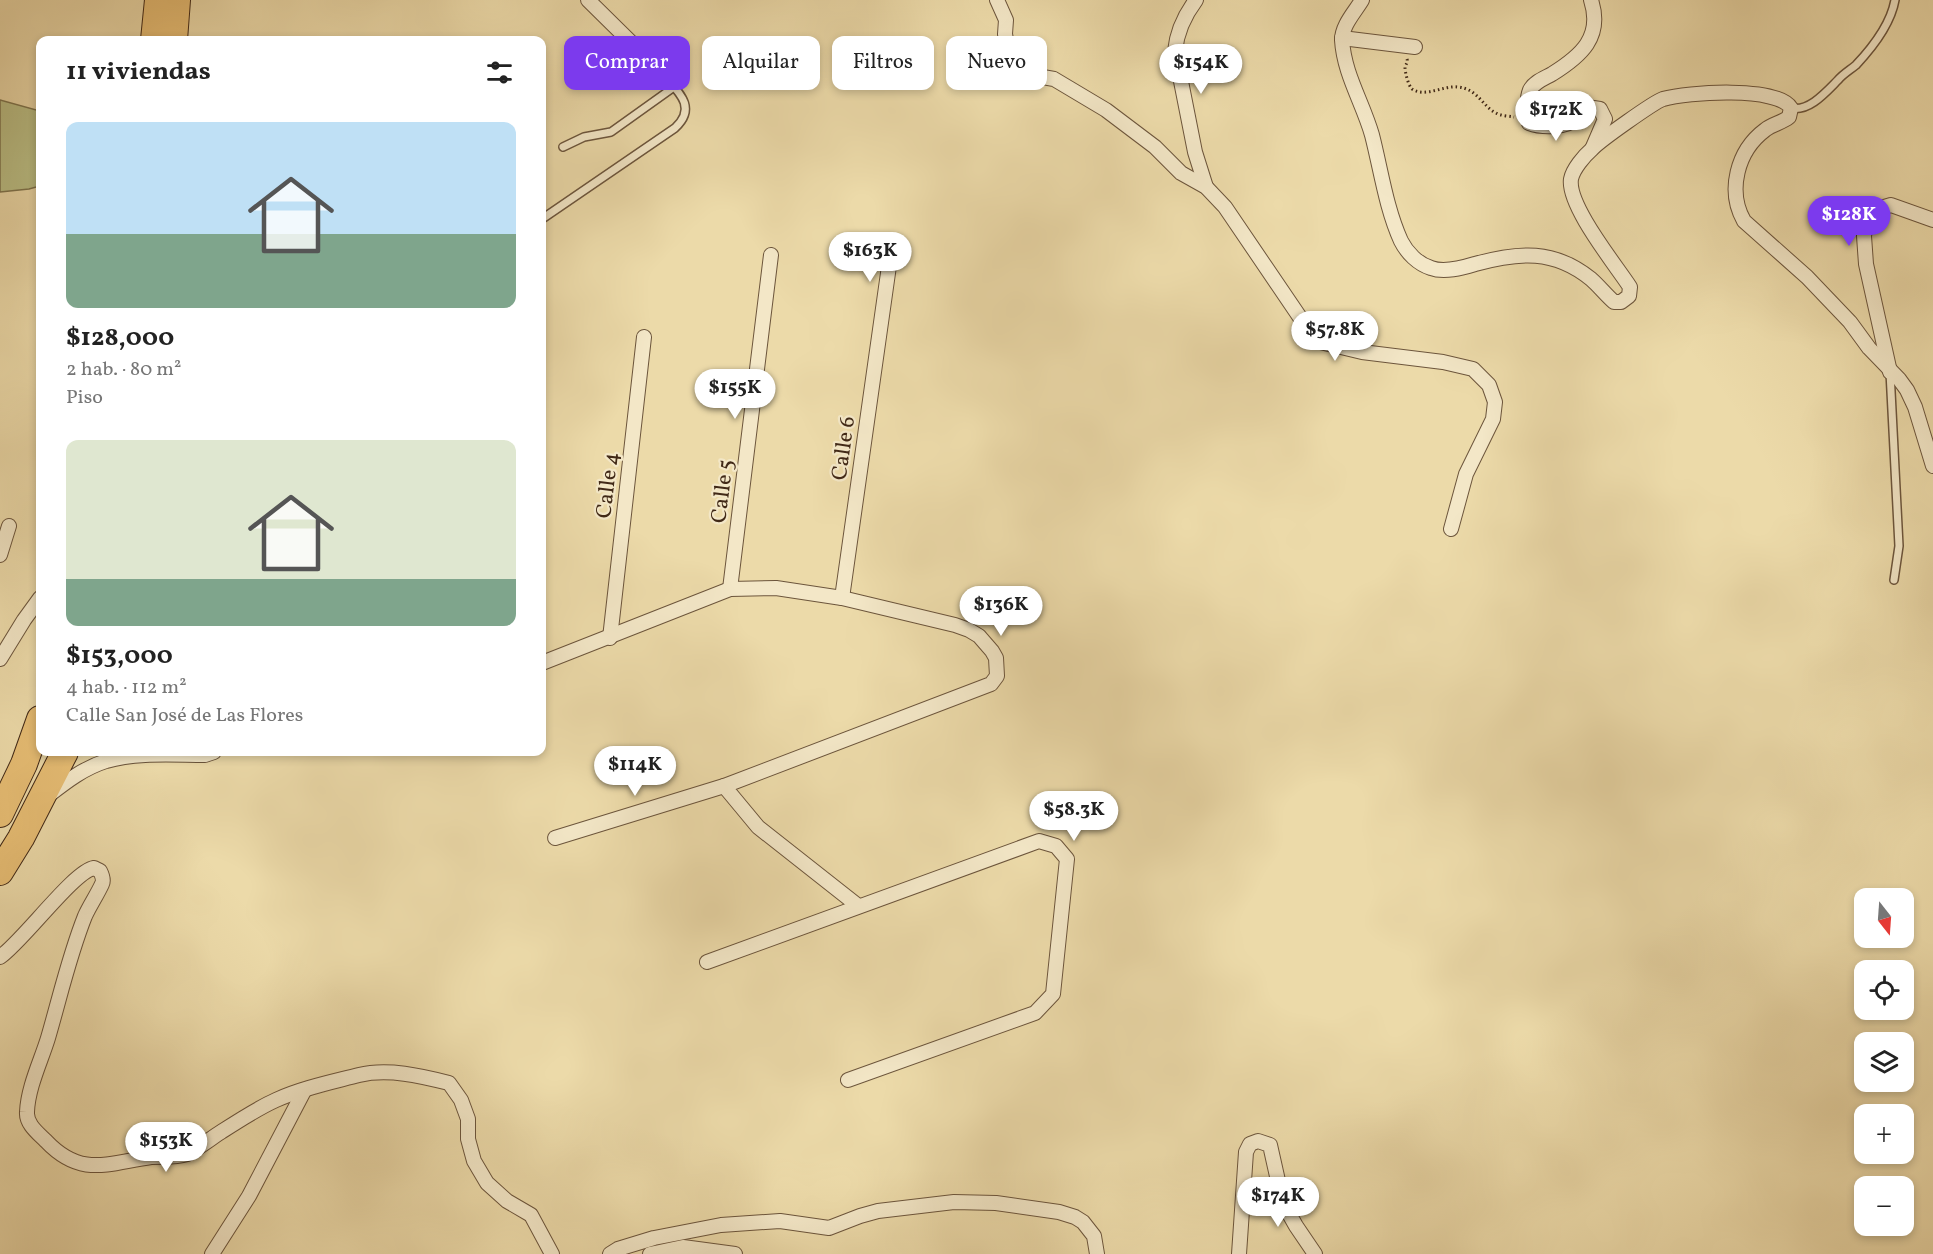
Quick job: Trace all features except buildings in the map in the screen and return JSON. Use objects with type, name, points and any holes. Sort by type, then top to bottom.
[{"type":"highway","points":[[154,36],[158,0]]},
{"type":"highway","points":[[174,36],[177,0]]},
{"type":"highway","points":[[0,814],[24,764],[36,730]]},
{"type":"highway","points":[[0,872],[21,838],[63,756]]},
{"type":"highway","points":[[0,790],[24,764]]},
{"type":"street","points":[[588,0],[625,36]]},
{"type":"street","points":[[1196,0],[1181,23],[1175,51],[1195,152],[1206,187]]},
{"type":"street","points":[[1362,0],[1344,27],[1342,38],[1346,65],[1371,133],[1402,242],[1416,260],[1432,269],[1457,269],[1518,254],[1546,257],[1577,269],[1594,281],[1614,302],[1621,302],[1629,296],[1630,287],[1583,217],[1573,195],[1571,179],[1581,161],[1593,147],[1661,100],[1701,92],[1739,92],[1781,99],[1788,103],[1791,108],[1789,117],[1764,130],[1742,156],[1735,194],[1740,214],[1744,221],[1807,278],[1850,322],[1890,372],[1899,379],[1911,398],[1923,429],[1933,466]]},
{"type":"street","points":[[1591,0],[1595,16],[1593,34],[1576,57],[1532,87],[1528,103],[1529,123],[1535,126],[1557,126],[1572,121],[1587,107],[1600,109],[1605,119],[1593,147]]},
{"type":"street","points":[[1000,2],[1006,20],[1006,41],[1021,63],[1037,76],[1054,79],[1106,110],[1155,147],[1181,173],[1206,187],[1225,207],[1316,341],[1362,352],[1443,362],[1473,369],[1489,385],[1495,402],[1494,419],[1466,474],[1451,529]]},
{"type":"street","points":[[1342,38],[1409,47]]},
{"type":"street","points":[[1890,372],[1866,264],[1864,236],[1866,222],[1874,210],[1891,205],[1933,219]]},
{"type":"street","name":"Calle 5","points":[[730,589],[771,255]]},
{"type":"street","name":"Calle 6","points":[[842,598],[889,266]]},
{"type":"street","name":"Calle 4","points":[[610,638],[644,337]]},
{"type":"street","points":[[0,555],[9,526]]},
{"type":"street","points":[[546,662],[730,589],[776,588],[842,598],[969,630],[979,636],[992,651],[996,658],[997,676],[991,684],[982,688],[724,786],[555,838]]},
{"type":"street","points":[[0,659],[36,604]]},
{"type":"street","points":[[40,801],[75,776],[108,761],[135,756]]},
{"type":"street","points":[[724,786],[758,827],[857,905]]},
{"type":"street","points":[[707,962],[857,905],[1039,841],[1056,846],[1067,858],[1053,994],[1035,1013],[848,1080]]},
{"type":"street","points":[[0,957],[32,927],[82,873],[94,868],[100,871],[103,878],[102,884],[93,897],[76,939],[27,1109],[27,1119],[34,1129],[51,1147],[71,1161],[92,1166],[155,1157],[172,1158],[187,1154],[276,1100],[362,1074],[387,1072],[449,1083],[461,1100],[468,1119],[468,1139],[474,1161],[487,1183],[507,1201],[531,1215],[552,1254]]},
{"type":"street","points":[[212,1254],[249,1196],[304,1091]]},
{"type":"street","points":[[1239,1254],[1246,1152],[1250,1144],[1258,1141],[1267,1143],[1271,1148],[1283,1203],[1315,1254]]},
{"type":"street","points":[[610,1254],[618,1249],[654,1238],[721,1225],[780,1221],[830,1228],[860,1216],[878,1212],[954,1203],[996,1203],[1059,1212],[1075,1217],[1083,1222],[1094,1236],[1097,1254]]},
{"type":"street","points":[[650,1254],[683,1247],[735,1254]]},
{"type":"lane","points":[[1791,108],[1803,109],[1855,65],[1876,40],[1890,16],[1894,0]]},
{"type":"lane","points":[[563,147],[584,136],[611,132],[670,90]]},
{"type":"lane","points":[[546,216],[684,120],[686,106],[676,90]]},
{"type":"lane","points":[[1890,372],[1899,546],[1894,580]]},
{"type":"path","points":[[1409,47],[1405,70],[1408,84],[1412,88],[1423,92],[1447,87],[1463,88],[1475,94],[1496,113],[1529,123]]},
{"type":"green space","points":[[0,100],[36,110],[36,187],[0,192]]}]
